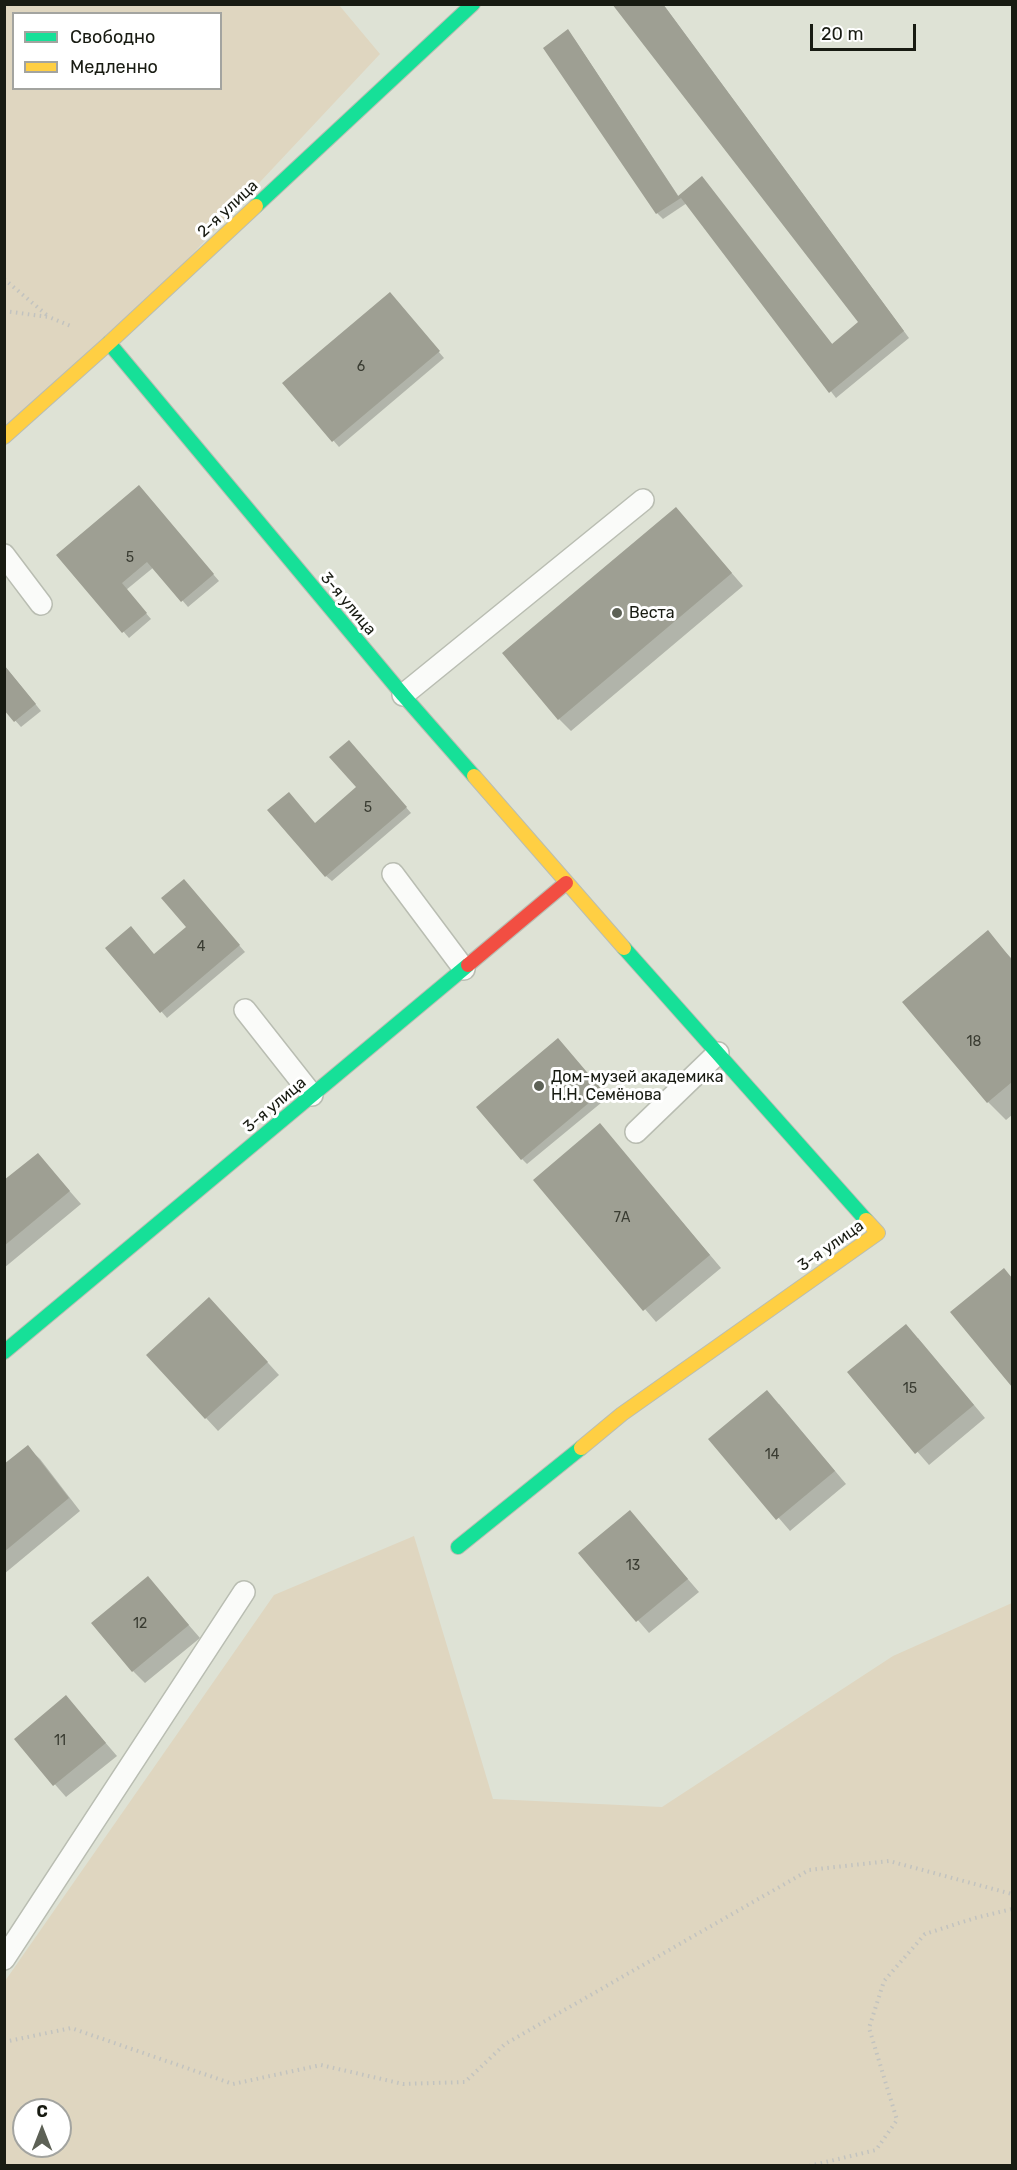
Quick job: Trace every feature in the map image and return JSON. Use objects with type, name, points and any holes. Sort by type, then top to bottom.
[{"type":"street","name":"2-я улица","points":[[4,437],[109,343],[473,4]]},
{"type":"street","name":"3-я улица","points":[[109,343],[403,695],[566,883],[878,1233],[622,1414],[458,1547]]},
{"type":"street","name":"3-я улица","points":[[4,1352],[566,883]]},
{"type":"lane","points":[[403,695],[643,500]]},
{"type":"lane","points":[[4,555],[41,604]]},
{"type":"lane","points":[[393,874],[464,969]]},
{"type":"lane","points":[[245,1010],[312,1095]]},
{"type":"lane","points":[[636,1132],[718,1053]]},
{"type":"lane","points":[[4,1959],[244,1592]]},
{"type":"path","points":[[4,279],[49,317],[109,343]]},
{"type":"path","points":[[4,312],[49,317]]},
{"type":"path","points":[[4,2042],[71,2028],[233,2084],[321,2065],[403,2084],[465,2082],[505,2044],[809,1870],[889,1861],[1012,1894]]},
{"type":"path","points":[[809,2166],[876,2150],[897,2120],[869,2028],[884,1981],[925,1934],[1012,1909]]},
{"type":"shaded area","points":[[5,5],[339,5],[380,54],[109,343],[5,436]]},
{"type":"shaded area","points":[[414,1536],[493,1799],[662,1807],[893,1656],[1012,1603],[1012,2165],[5,2165],[5,1981],[274,1595]]},
{"type":"building","points":[[612,4],[663,4],[904,331],[829,393],[681,198],[656,214],[543,48],[568,29],[678,196],[702,176],[832,344],[858,322]]},
{"type":"building","points":[[390,292],[440,351],[332,442],[282,383]]},
{"type":"building","points":[[139,485],[214,574],[181,602],[147,562],[122,583],[147,613],[122,633],[56,555]]},
{"type":"building","name":"Веста","points":[[676,507],[732,573],[558,720],[502,653]]},
{"type":"building","points":[[4,665],[36,704],[14,722],[4,710]]},
{"type":"building","points":[[349,740],[407,807],[325,877],[267,810],[289,792],[315,823],[356,787],[329,757]]},
{"type":"building","points":[[184,879],[240,945],[160,1013],[105,948],[131,926],[154,954],[186,927],[161,898]]},
{"type":"building","points":[[988,930],[1012,960],[1012,1082],[987,1103],[902,1002]]},
{"type":"building","points":[[558,1038],[603,1091],[521,1160],[476,1107]]},
{"type":"building","points":[[600,1123],[710,1255],[643,1311],[533,1180]]},
{"type":"building","points":[[38,1153],[70,1191],[4,1246],[4,1180]]},
{"type":"building","points":[[1004,1268],[1012,1278],[1012,1387],[950,1312]]},
{"type":"building","points":[[209,1297],[268,1362],[205,1419],[146,1355]]},
{"type":"building","points":[[906,1324],[974,1405],[915,1454],[847,1372]]},
{"type":"building","points":[[767,1390],[835,1471],[776,1520],[708,1439]]},
{"type":"building","points":[[28,1445],[69,1498],[4,1552],[4,1464]]},
{"type":"building","points":[[630,1510],[688,1579],[636,1622],[578,1553]]},
{"type":"building","points":[[148,1576],[189,1625],[132,1672],[91,1623]]},
{"type":"building","points":[[66,1695],[106,1743],[53,1786],[14,1739]]},
{"type":"traffic: fast","points":[[256,206],[473,4]]},
{"type":"traffic: fast","points":[[109,343],[403,695],[474,776]]},
{"type":"traffic: fast","points":[[624,948],[866,1220]]},
{"type":"traffic: fast","points":[[4,1352],[468,965]]},
{"type":"traffic: fast","points":[[458,1547],[581,1448]]},
{"type":"traffic: slow","points":[[4,437],[256,206]]},
{"type":"traffic: slow","points":[[474,776],[624,948]]},
{"type":"traffic: slow","points":[[581,1448],[622,1414],[878,1233],[866,1220]]},
{"type":"traffic: jam","points":[[468,965],[566,883]]},
{"type":"place","name":"Веста","points":[[617,613]]},
{"type":"place","name":"Дом-музей академика Н.Н. Семёнова","points":[[539,1086]]}]
